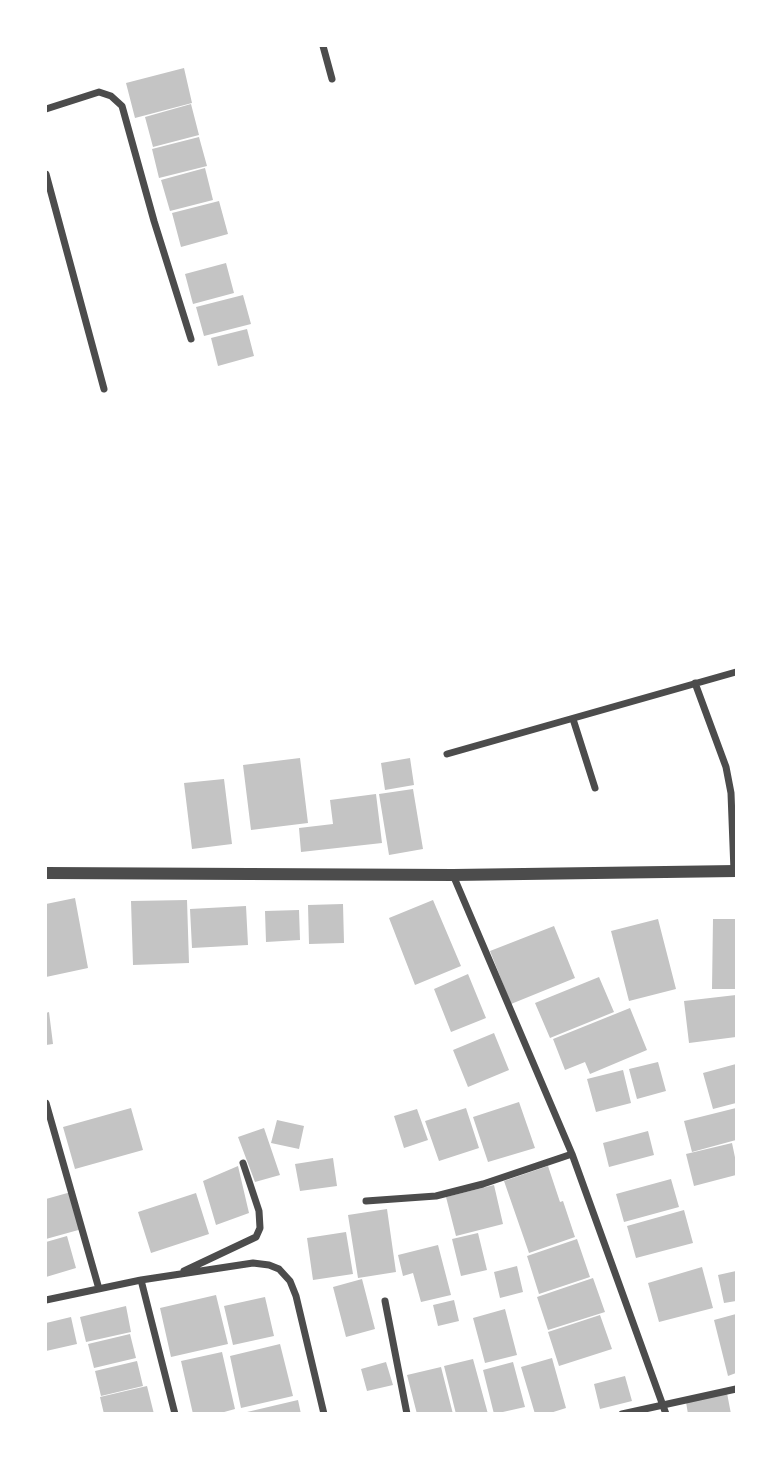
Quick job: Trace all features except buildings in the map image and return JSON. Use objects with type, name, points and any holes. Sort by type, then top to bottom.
[{"type":"street","points":[[323,46],[332,79]]},
{"type":"street","points":[[46,109],[99,92],[111,96],[122,106],[191,339]]},
{"type":"street","points":[[46,174],[104,389]]},
{"type":"street","points":[[447,754],[737,672]]},
{"type":"street","points":[[46,873],[453,875],[735,871],[731,793],[726,767],[695,683]]},
{"type":"street","points":[[573,719],[595,788]]},
{"type":"street","points":[[453,875],[572,1154],[666,1413]]},
{"type":"street","points":[[46,1103],[99,1289]]},
{"type":"street","points":[[366,1201],[436,1196],[483,1184],[572,1154]]},
{"type":"street","points":[[173,1275],[256,1237],[260,1228],[259,1211],[243,1163]]},
{"type":"street","points":[[46,1300],[141,1280],[253,1263],[269,1265],[286,1274],[296,1296],[324,1413]]},
{"type":"street","points":[[141,1280],[175,1413]]},
{"type":"street","points":[[385,1301],[407,1413]]},
{"type":"street","points":[[622,1413],[737,1389]]}]
